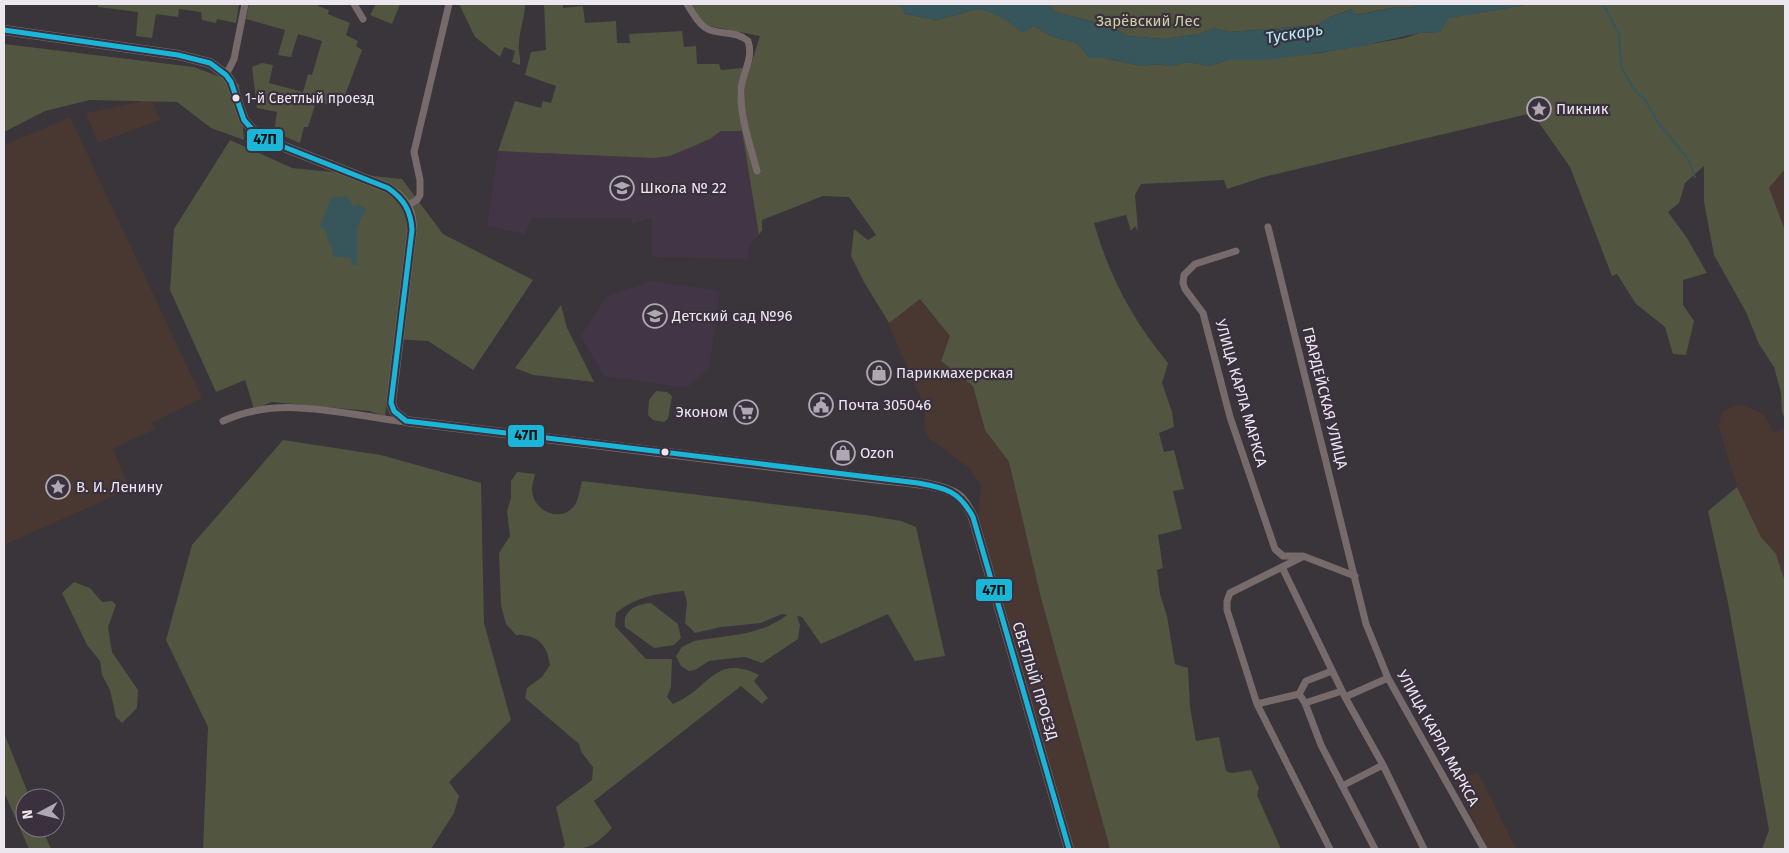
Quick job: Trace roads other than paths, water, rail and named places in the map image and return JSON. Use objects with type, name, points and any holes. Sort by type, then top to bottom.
[{"type":"street","points":[[226,75],[234,60],[245,4]]},
{"type":"street","points":[[354,4],[363,18]]},
{"type":"street","points":[[4,30],[191,57],[210,63],[226,75],[234,89],[244,120],[259,138],[388,188],[400,195],[408,205],[417,200],[420,194],[420,180],[414,152],[449,4]]},
{"type":"street","points":[[687,4],[699,22],[710,30],[734,34],[748,41],[751,49],[750,58],[741,90],[743,117],[757,171]]},
{"type":"street","name":"СВЕТЛЫЙ ПРОЕЗД","points":[[408,205],[412,217],[412,230],[391,395],[394,411],[399,417],[414,423],[940,488],[959,496],[973,517],[1069,849]]},
{"type":"street","name":"ГВАРДЕЙСКАЯ УЛИЦА","points":[[1268,227],[1355,576]]},
{"type":"street","name":"УЛИЦА КАРЛА МАРКСА","points":[[1236,251],[1195,264],[1184,275],[1183,283],[1185,289],[1203,313],[1230,417],[1275,549],[1283,556],[1304,556],[1355,576],[1366,624],[1388,678],[1484,849]]},
{"type":"street","points":[[223,421],[254,409],[280,406],[414,423]]},
{"type":"street","points":[[1304,556],[1230,593],[1227,601],[1234,635],[1256,704],[1330,849]]},
{"type":"street","points":[[1282,567],[1343,694],[1383,765],[1424,849]]},
{"type":"street","points":[[1256,704],[1299,694],[1306,681],[1332,671]]},
{"type":"street","points":[[1305,703],[1343,694],[1388,678]]},
{"type":"street","points":[[1299,694],[1305,703],[1321,745],[1375,849]]},
{"type":"street","points":[[1342,786],[1383,765]]},
{"type":"water","name":"Тускарь","points":[[900,4],[1049,4],[1055,12],[1113,27],[1128,36],[1163,39],[1200,34],[1214,28],[1229,32],[1317,25],[1328,18],[1353,9],[1356,15],[1397,7],[1409,8],[1421,4],[1531,4],[1449,18],[1440,32],[1419,33],[1357,47],[1268,60],[1227,60],[1210,66],[1187,62],[1170,66],[1157,64],[1141,66],[1105,58],[1089,58],[1076,43],[1050,35],[1034,26],[1022,33],[1008,21],[988,11],[977,9],[937,20],[905,14]]},
{"type":"water","points":[[347,196],[353,207],[358,204],[366,209],[357,228],[357,265],[353,265],[350,257],[333,257],[326,230],[320,227],[331,198]]},
{"type":"waterway","points":[[1603,4],[1619,34],[1621,67],[1636,92],[1644,98],[1657,121],[1688,159],[1695,177]]},
{"type":"place","name":"1-й Светлый проезд","points":[[236,98]]},
{"type":"place","name":"Пикник","points":[[1539,109]]},
{"type":"place","name":"Школа № 22","points":[[622,188]]},
{"type":"place","name":"Детский сад №96","points":[[655,316]]},
{"type":"place","name":"Парикмахерская","points":[[879,373]]},
{"type":"place","name":"Почта 305046","points":[[821,405]]},
{"type":"place","name":"Эконом","points":[[746,412]]},
{"type":"place","name":"Ozon","points":[[843,453]]},
{"type":"place","name":"В. И. Ленину","points":[[58,487]]},
{"type":"park label","name":"Зарёвский Лес","points":[[1148,21]]}]
